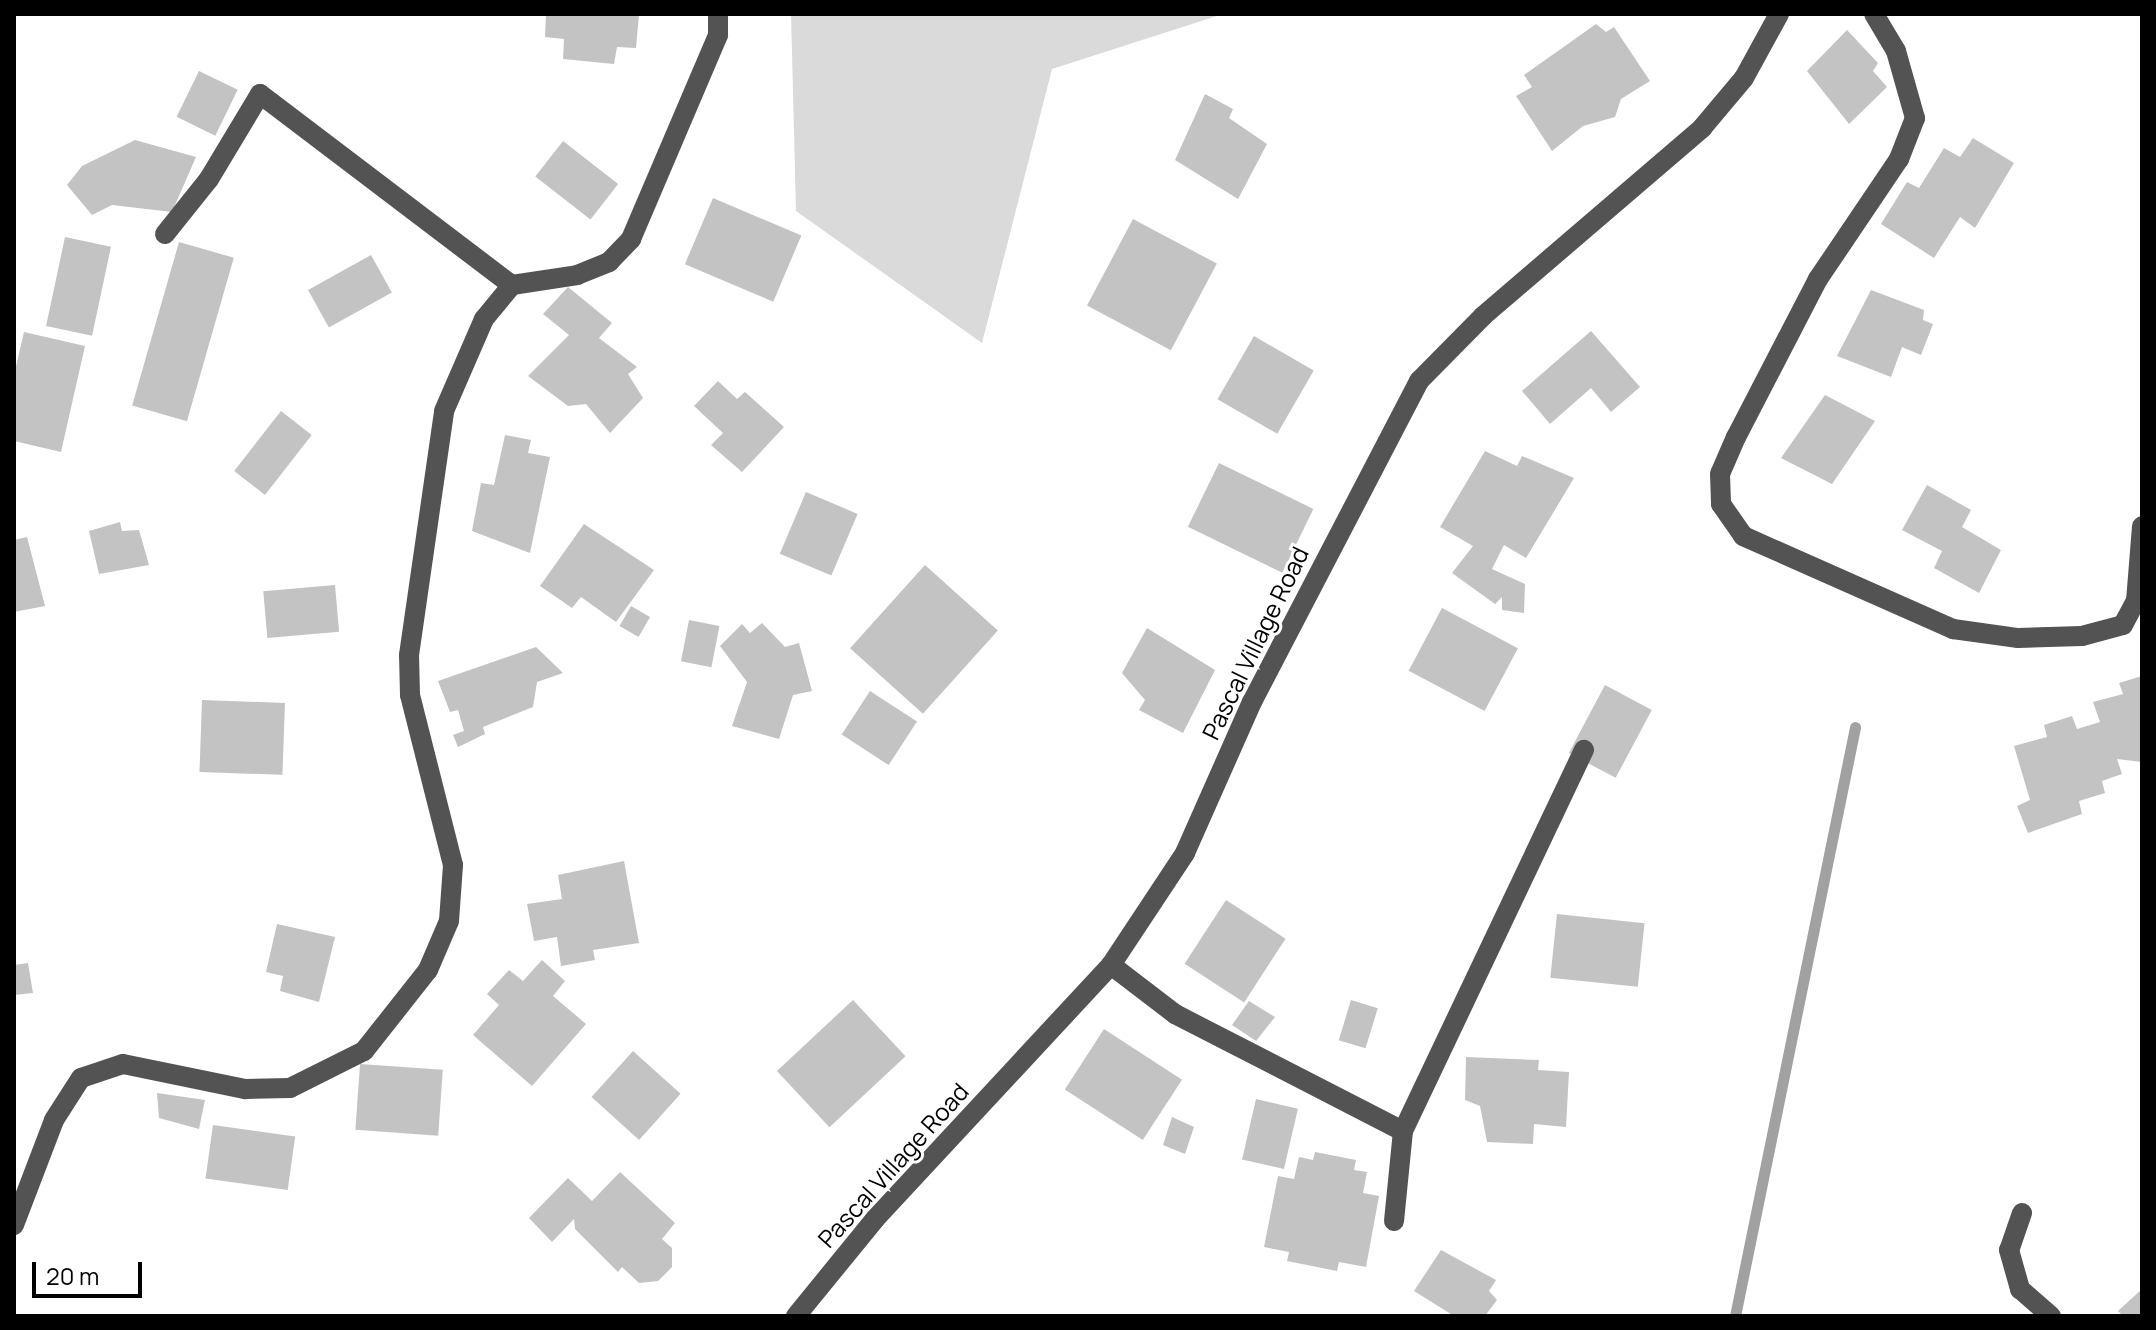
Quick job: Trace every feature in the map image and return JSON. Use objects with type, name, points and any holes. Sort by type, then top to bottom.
[{"type":"street","points":[[14,1225],[54,1120],[81,1078],[123,1064],[245,1089],[290,1088],[364,1051],[428,970],[449,921],[453,865],[410,695],[409,655],[444,411],[484,319],[512,285],[577,275],[609,262],[631,239],[718,35],[718,14]]},
{"type":"street","name":"Pascal Village Road","points":[[796,1316],[875,1219],[1111,965],[1185,853],[1252,702],[1419,381],[1483,316],[1702,128],[1744,78],[1779,14]]},
{"type":"street","points":[[1874,14],[1896,51],[1915,118],[1899,159],[1818,279],[1736,437],[1720,474],[1721,504],[1743,536],[1953,629],[2018,638],[2082,636],[2123,625],[2136,601],[2142,526]]},
{"type":"street","points":[[165,234],[209,179],[260,94],[512,285]]},
{"type":"street","points":[[1394,1221],[1403,1131],[1584,750]]},
{"type":"street","points":[[1111,965],[1175,1014],[1403,1131]]},
{"type":"street","points":[[2022,1213],[2009,1250],[2020,1289],[2051,1316]]},
{"type":"shaded area","points":[[791,14],[1223,14],[1052,69],[982,343],[796,211]]},
{"type":"building","points":[[546,14],[639,14],[636,48],[617,47],[614,64],[563,59],[564,39],[545,37]]},
{"type":"building","points":[[1596,24],[1606,32],[1614,27],[1650,81],[1621,99],[1615,117],[1583,126],[1552,151],[1516,96],[1532,87],[1524,75]]},
{"type":"building","points":[[1847,30],[1878,63],[1873,71],[1887,87],[1849,124],[1807,71]]},
{"type":"building","points":[[199,71],[238,90],[215,136],[177,117]]},
{"type":"building","points":[[1205,94],[1233,109],[1229,118],[1267,144],[1238,199],[1175,160]]},
{"type":"building","points":[[1973,138],[2014,163],[1975,228],[1960,217],[1934,258],[1881,224],[1907,182],[1919,188],[1944,148],[1960,157]]},
{"type":"building","points":[[135,140],[196,157],[172,212],[112,205],[92,215],[67,185],[82,166]]},
{"type":"building","points":[[563,141],[618,184],[590,220],[535,176]]},
{"type":"building","points":[[713,198],[801,236],[773,302],[685,264]]},
{"type":"building","points":[[1133,219],[1217,264],[1171,350],[1087,306]]},
{"type":"building","points":[[65,237],[111,247],[92,336],[46,326]]},
{"type":"building","points":[[179,242],[234,258],[187,421],[132,405]]},
{"type":"building","points":[[371,255],[392,293],[329,328],[308,290]]},
{"type":"building","points":[[568,287],[612,323],[599,338],[637,367],[628,374],[643,398],[610,433],[586,404],[568,406],[528,376],[569,335],[543,314]]},
{"type":"building","points":[[1871,290],[1924,310],[1923,320],[1933,324],[1921,355],[1902,347],[1891,377],[1837,356]]},
{"type":"building","points":[[1591,331],[1640,387],[1611,412],[1591,388],[1550,424],[1522,391]]},
{"type":"building","points":[[24,332],[85,346],[61,452],[14,441],[14,375]]},
{"type":"building","points":[[1254,336],[1314,370],[1277,434],[1218,399]]},
{"type":"building","points":[[718,381],[737,399],[745,392],[784,427],[742,472],[711,445],[723,433],[694,406]]},
{"type":"building","points":[[1825,395],[1875,421],[1832,484],[1781,458]]},
{"type":"building","points":[[281,411],[312,435],[265,495],[234,471]]},
{"type":"building","points":[[505,435],[531,440],[528,453],[550,457],[530,553],[472,531],[481,483],[494,485]]},
{"type":"building","points":[[1485,451],[1517,466],[1522,456],[1574,478],[1526,558],[1504,545],[1492,569],[1525,584],[1524,613],[1502,610],[1502,597],[1495,604],[1452,573],[1473,546],[1440,527]]},
{"type":"building","points":[[1219,463],[1313,509],[1282,573],[1188,527]]},
{"type":"building","points":[[1927,485],[1971,510],[1962,527],[2001,550],[1979,593],[1934,568],[1942,551],[1902,530]]},
{"type":"building","points":[[806,492],[858,514],[831,576],[780,554]]},
{"type":"building","points":[[120,522],[122,531],[139,530],[149,565],[99,574],[89,531]]},
{"type":"building","points":[[584,524],[654,570],[616,622],[581,597],[572,608],[540,586]]},
{"type":"building","points":[[27,537],[45,606],[14,612],[14,540]]},
{"type":"building","points":[[925,565],[998,631],[923,714],[850,648]]},
{"type":"building","points":[[335,585],[339,632],[267,638],[263,591]]},
{"type":"building","points":[[631,606],[650,617],[639,637],[620,626]]},
{"type":"building","points":[[1442,608],[1518,648],[1485,711],[1409,671]]},
{"type":"building","points":[[689,620],[719,626],[711,667],[681,661]]},
{"type":"building","points":[[762,623],[785,647],[799,643],[812,691],[793,695],[779,739],[732,726],[747,682],[720,646],[742,624],[750,633]]},
{"type":"building","points":[[1147,628],[1215,670],[1183,733],[1139,710],[1145,700],[1122,673]]},
{"type":"building","points":[[536,647],[563,673],[537,682],[533,707],[483,727],[485,734],[458,747],[453,735],[464,731],[458,710],[450,712],[438,681]]},
{"type":"building","points":[[2142,676],[2142,762],[2117,759],[2122,774],[2102,781],[2105,793],[2079,801],[2082,814],[2028,833],[2017,806],[2030,800],[2014,746],[2047,737],[2044,725],[2072,716],[2077,729],[2100,722],[2093,702],[2123,694],[2119,683]]},
{"type":"building","points":[[1605,685],[1652,710],[1616,778],[1569,753]]},
{"type":"building","points":[[870,691],[917,721],[889,765],[842,735]]},
{"type":"building","points":[[202,700],[285,703],[282,775],[199,772]]},
{"type":"building","points":[[624,861],[639,943],[593,950],[595,960],[561,966],[557,937],[534,941],[527,904],[562,899],[558,875]]},
{"type":"building","points":[[1226,900],[1286,939],[1244,1002],[1185,964]]},
{"type":"building","points":[[1557,914],[1645,923],[1638,987],[1550,978]]},
{"type":"building","points":[[277,924],[335,937],[319,1002],[280,991],[283,976],[266,972]]},
{"type":"building","points":[[542,960],[565,981],[553,996],[586,1024],[532,1086],[473,1035],[499,1005],[487,994],[509,970],[523,981]]},
{"type":"building","points":[[28,963],[33,993],[14,995],[14,965]]},
{"type":"building","points":[[853,1000],[906,1056],[829,1127],[777,1071]]},
{"type":"building","points":[[1351,1000],[1378,1008],[1365,1048],[1339,1040]]},
{"type":"building","points":[[1249,1001],[1275,1017],[1256,1041],[1232,1025]]},
{"type":"building","points":[[1104,1029],[1182,1080],[1143,1140],[1065,1089]]},
{"type":"building","points":[[633,1051],[681,1094],[639,1140],[592,1097]]},
{"type":"building","points":[[1466,1057],[1539,1060],[1538,1070],[1569,1072],[1566,1127],[1534,1124],[1533,1144],[1487,1142],[1480,1106],[1465,1100]]},
{"type":"building","points":[[360,1064],[443,1070],[438,1136],[355,1130]]},
{"type":"building","points":[[157,1093],[205,1100],[199,1129],[159,1118]]},
{"type":"building","points":[[1256,1099],[1298,1109],[1284,1169],[1242,1159]]},
{"type":"building","points":[[1172,1117],[1194,1127],[1185,1154],[1163,1145]]},
{"type":"building","points":[[213,1125],[295,1137],[288,1190],[205,1178]]},
{"type":"building","points":[[1315,1152],[1356,1160],[1354,1170],[1367,1172],[1363,1193],[1379,1196],[1366,1267],[1339,1262],[1337,1271],[1287,1261],[1289,1252],[1264,1247],[1278,1176],[1294,1179],[1299,1157],[1313,1160]]},
{"type":"building","points":[[620,1172],[675,1223],[662,1239],[672,1248],[672,1267],[658,1281],[639,1283],[622,1267],[618,1272],[575,1229],[574,1219],[552,1242],[529,1218],[568,1178],[592,1201]]},
{"type":"building","points":[[1441,1250],[1496,1280],[1489,1291],[1497,1300],[1485,1316],[1454,1316],[1414,1291]]},
{"type":"building","points":[[2142,1289],[2142,1316],[2123,1316],[2118,1311]]},
{"type":"waterway","points":[[1735,1316],[1855,727]]}]
